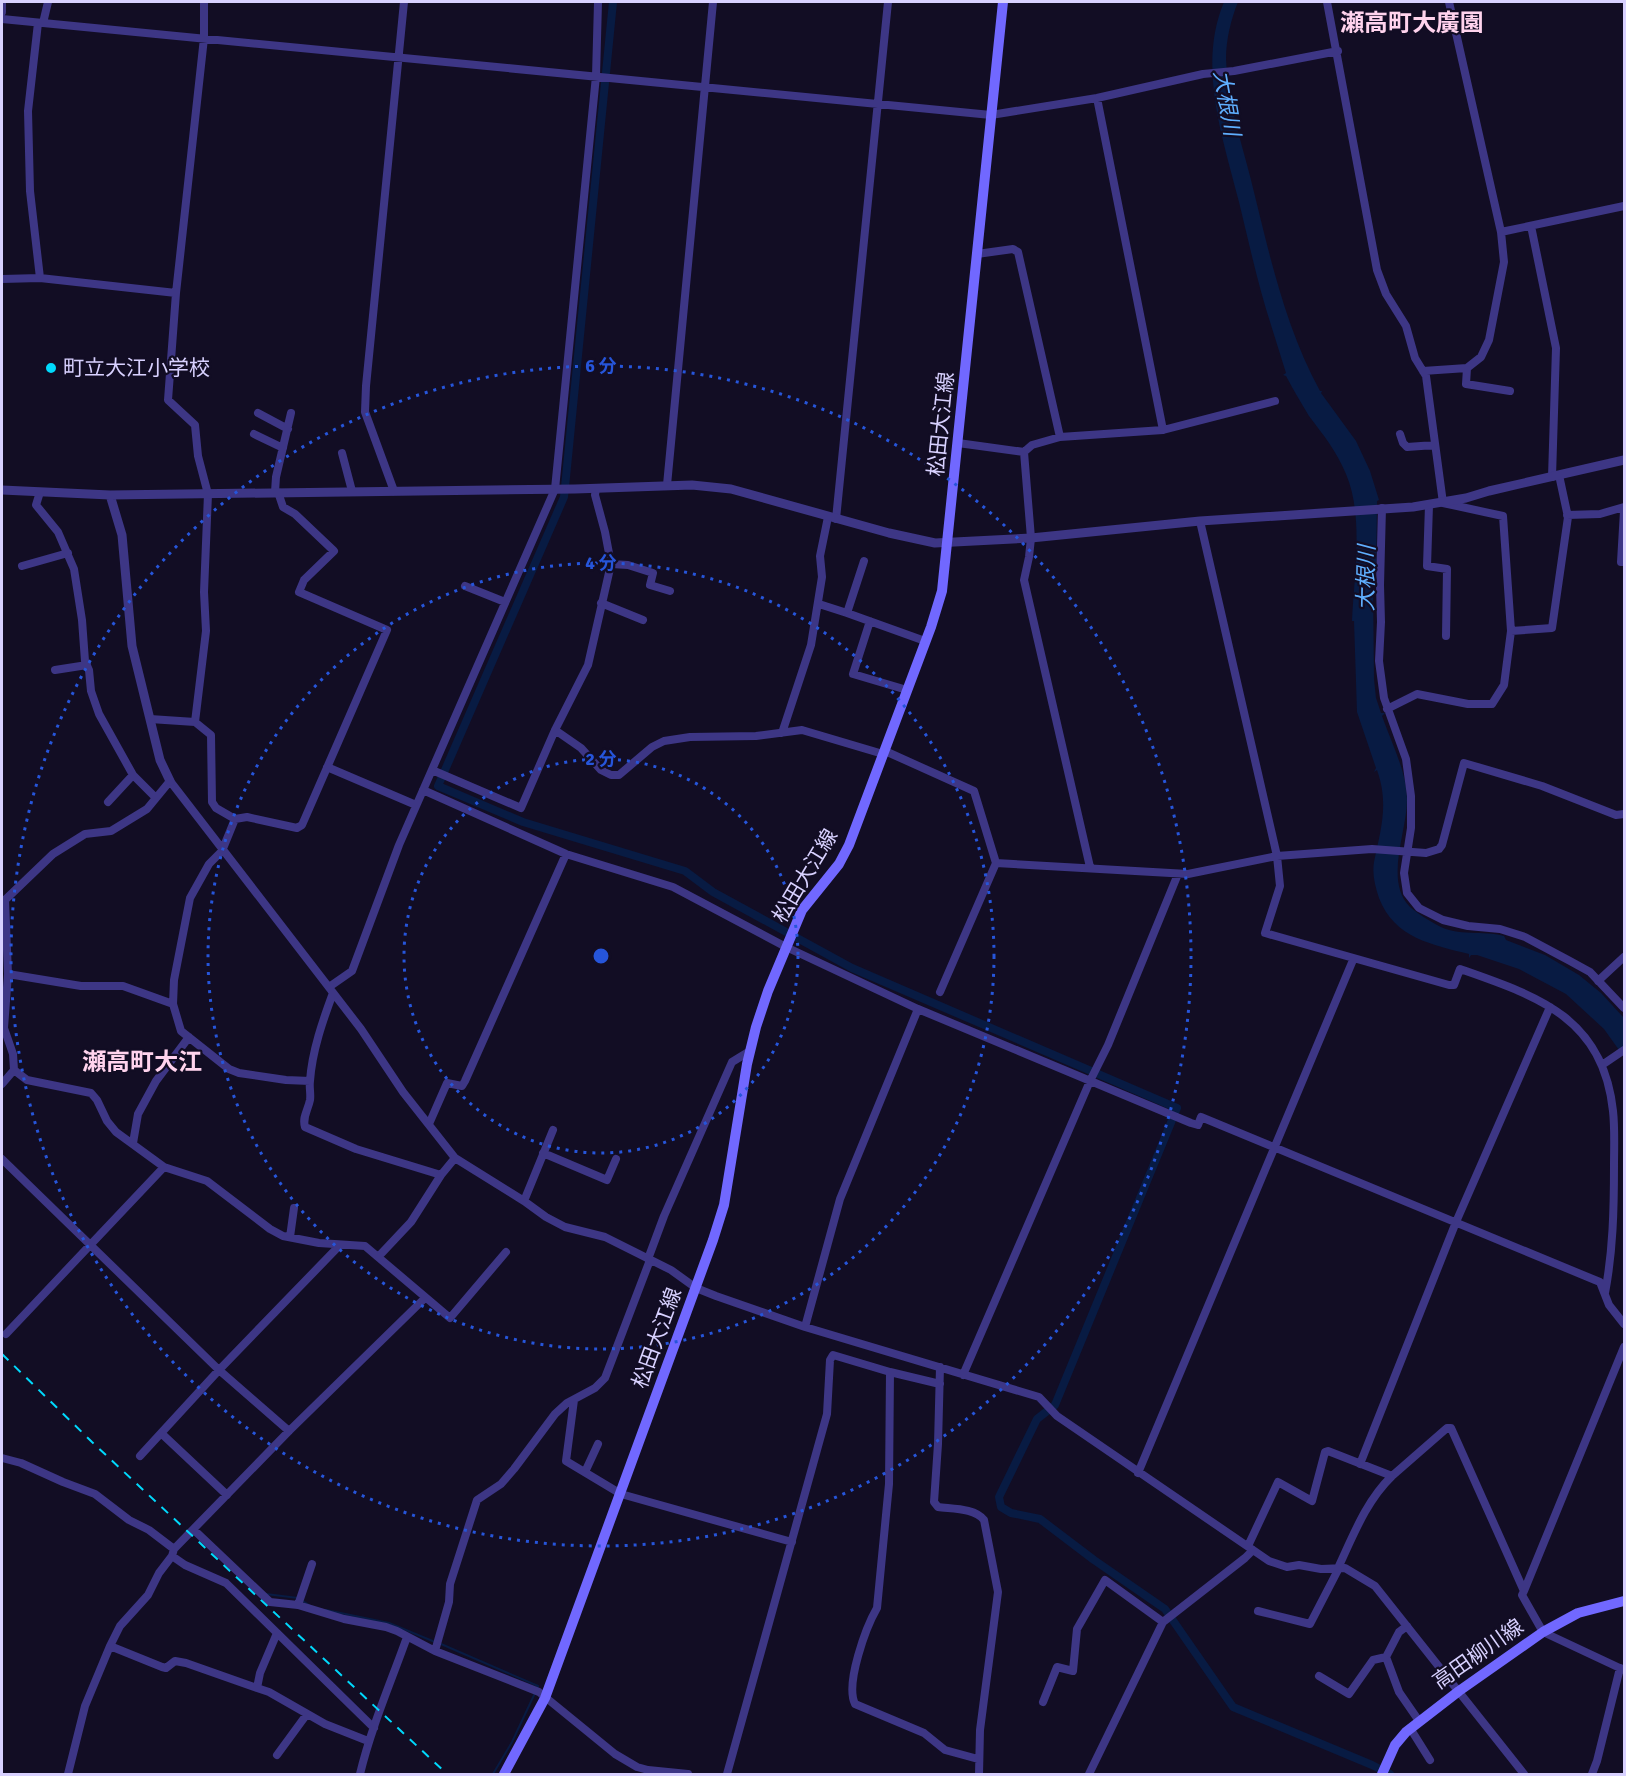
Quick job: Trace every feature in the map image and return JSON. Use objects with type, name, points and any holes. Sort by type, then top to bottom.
[{"type":"main road","name":"松田大江線","points":[[504,1774],[545,1698],[696,1288],[724,1204],[750,1051],[768,991],[802,910],[839,864],[849,845],[926,641],[942,591],[1003,2]]},
{"type":"main road","name":"高田柳川線","points":[[1382,1774],[1395,1745],[1410,1728],[1459,1691],[1543,1632],[1578,1613],[1624,1601]]},
{"type":"street","points":[[2,2],[2,12]]},
{"type":"street","points":[[40,278],[30,191],[28,111],[41,23],[48,2]]},
{"type":"street","points":[[195,722],[206,631],[204,592],[208,494],[198,456],[195,425],[168,400],[176,293],[204,38],[204,2]]},
{"type":"street","points":[[394,491],[365,412],[404,2]]},
{"type":"street","points":[[441,1175],[356,1149],[305,1127],[303,1121],[311,1098],[310,1081],[331,990],[352,971],[382,886],[416,805],[556,489],[596,76],[598,2]]},
{"type":"street","points":[[667,485],[713,2]]},
{"type":"street","points":[[782,733],[811,645],[822,577],[820,556],[832,518],[888,2]]},
{"type":"street","points":[[1327,2],[1338,51],[1377,270],[1386,294],[1406,326],[1412,348],[1428,385],[1443,503]]},
{"type":"street","points":[[1423,371],[1467,368],[1481,357],[1489,340],[1504,262],[1501,232],[1449,2]]},
{"type":"street","points":[[2,19],[991,115],[1097,98],[1203,74],[1234,71],[1338,51]]},
{"type":"street","points":[[1097,98],[1163,430]]},
{"type":"street","points":[[1501,232],[1624,206]]},
{"type":"street","points":[[1511,631],[1552,628],[1567,515],[1556,476],[1556,348],[1531,226]]},
{"type":"street","points":[[977,254],[1013,249],[1018,252],[1059,437]]},
{"type":"street","points":[[2,279],[40,278],[176,293]]},
{"type":"street","points":[[1467,368],[1466,384],[1510,391]]},
{"type":"street","points":[[958,443],[1024,452],[1032,445],[1059,437],[1163,430],[1275,401]]},
{"type":"street","points":[[258,413],[288,429]]},
{"type":"street","points":[[150,719],[195,722],[211,735],[212,802],[216,808],[235,819],[247,817],[297,828],[302,825],[387,630],[299,592],[304,580],[334,551],[295,514],[283,507],[277,492],[276,477],[291,413]]},
{"type":"street","points":[[254,434],[283,448]]},
{"type":"street","points":[[1400,434],[1407,447],[1435,445]]},
{"type":"street","points":[[1024,452],[1031,538],[1023,580],[1090,867]]},
{"type":"street","points":[[342,453],[352,491]]},
{"type":"street","points":[[2,490],[110,495],[575,489],[667,485],[731,489],[832,518],[935,543],[1031,538],[1200,521],[1429,505],[1624,460]]},
{"type":"street","points":[[432,770],[521,808],[555,730],[588,665],[611,564],[596,488]]},
{"type":"street","points":[[40,492],[36,505],[58,532],[68,553],[76,580],[87,665],[99,714],[133,776],[155,797]]},
{"type":"street","points":[[110,495],[122,535],[132,646],[160,760],[170,781],[361,1029],[403,1092],[455,1158],[546,1217],[565,1227],[605,1237],[671,1270],[696,1288],[805,1327],[1039,1397],[1057,1416],[1269,1561],[1287,1567],[1299,1565],[1321,1569],[1345,1568],[1375,1586],[1524,1774]]},
{"type":"street","points":[[1387,709],[1417,694],[1437,696],[1468,704],[1492,704],[1504,685],[1511,631],[1503,516],[1443,503]]},
{"type":"street","points":[[1429,505],[1427,566],[1447,569],[1446,636]]},
{"type":"street","points":[[1567,515],[1600,514],[1624,507]]},
{"type":"street","points":[[1382,508],[1379,661],[1383,698],[1406,759],[1410,787],[1411,828],[1405,851],[1404,873],[1407,893],[1419,908],[1443,920],[1468,926],[1500,929],[1525,937],[1580,966],[1624,1008]]},
{"type":"street","points":[[1624,512],[1621,562],[1624,562]]},
{"type":"street","points":[[1200,521],[1277,856],[1280,886],[1265,933],[1353,960],[1449,985],[1454,985],[1460,969],[1520,990],[1550,1007],[1576,1026],[1589,1041],[1602,1065],[1610,1090],[1614,1133],[1614,1227],[1604,1296]]},
{"type":"street","points":[[22,566],[68,553]]},
{"type":"street","points":[[847,613],[864,561]]},
{"type":"street","points":[[611,564],[628,565],[653,573],[650,585],[670,591]]},
{"type":"street","points":[[465,586],[505,602]]},
{"type":"street","points":[[601,603],[644,620]]},
{"type":"street","points":[[819,604],[926,641]]},
{"type":"street","points":[[870,621],[854,674],[906,690]]},
{"type":"street","points":[[55,670],[87,665]]},
{"type":"street","points":[[555,730],[581,748],[601,770],[611,775],[619,775],[652,747],[664,741],[690,736],[756,736],[802,730],[884,752],[974,791],[996,863],[940,992]]},
{"type":"street","points":[[996,863],[1188,874],[1277,856],[1372,849],[1426,853],[1439,849],[1442,845],[1464,763],[1542,786],[1616,815],[1624,814]]},
{"type":"street","points":[[327,767],[416,805]]},
{"type":"street","points":[[108,802],[133,776]]},
{"type":"street","points":[[2,1084],[14,1070],[13,1054],[4,1028],[8,974],[5,900],[53,854],[85,834],[111,831],[147,809],[170,781]]},
{"type":"street","points":[[423,790],[566,854],[673,887],[918,1010],[1191,1123],[1198,1125],[1201,1117],[1600,1282],[1604,1296],[1624,1324]]},
{"type":"street","points":[[235,819],[222,851],[209,864],[190,898],[174,980],[173,1004],[181,1031],[229,1069],[286,1080],[310,1081]]},
{"type":"street","points":[[429,1124],[447,1083],[462,1086],[465,1081],[566,854]]},
{"type":"street","points":[[963,1375],[1090,1081],[1108,1045],[1178,874]]},
{"type":"street","points":[[1598,981],[1624,957]]},
{"type":"street","points":[[1138,1473],[1353,960]]},
{"type":"street","points":[[8,974],[81,986],[123,986],[137,989],[173,1004]]},
{"type":"street","points":[[1360,1464],[1456,1222],[1550,1007]]},
{"type":"street","points":[[805,1327],[840,1199],[918,1010]]},
{"type":"street","points":[[132,1143],[138,1114],[156,1081],[189,1037]]},
{"type":"street","points":[[435,1652],[449,1602],[450,1584],[477,1500],[501,1484],[555,1414],[595,1388],[605,1378],[663,1216],[732,1062],[750,1051]]},
{"type":"street","points":[[1602,1065],[1622,1052]]},
{"type":"street","points":[[14,1070],[27,1080],[91,1094],[116,1132],[164,1167],[207,1180],[270,1229],[319,1244],[365,1246],[380,1256],[450,1318],[506,1252]]},
{"type":"street","points":[[524,1201],[553,1130]]},
{"type":"street","points":[[543,1154],[607,1180],[616,1159]]},
{"type":"street","points":[[380,1256],[411,1222],[441,1175],[455,1158]]},
{"type":"street","points":[[2,1159],[219,1370],[289,1431]]},
{"type":"street","points":[[6,1334],[164,1167]]},
{"type":"street","points":[[290,1237],[294,1208]]},
{"type":"street","points":[[140,1456],[219,1370],[340,1245]]},
{"type":"street","points":[[68,1774],[85,1706],[110,1646],[120,1626],[148,1595],[173,1552],[289,1431],[425,1298]]},
{"type":"street","points":[[1592,1774],[1622,1669],[1543,1632],[1522,1595],[1624,1347]]},
{"type":"street","points":[[728,1774],[827,1414],[830,1360],[833,1355],[940,1384]]},
{"type":"street","points":[[940,1368],[934,1502],[938,1507],[973,1513],[980,1515],[984,1520],[998,1592],[980,1730],[979,1774]]},
{"type":"street","points":[[890,1372],[889,1484],[877,1608],[869,1621],[855,1671],[852,1698],[855,1704],[924,1732],[945,1750],[978,1759]]},
{"type":"street","points":[[574,1400],[566,1461],[621,1494],[792,1542]]},
{"type":"street","points":[[1258,1611],[1310,1624],[1368,1505],[1392,1476],[1447,1428],[1450,1428],[1524,1591]]},
{"type":"street","points":[[161,1433],[227,1496]]},
{"type":"street","points":[[585,1472],[598,1444]]},
{"type":"street","points":[[1089,1774],[1163,1622],[1245,1558],[1278,1482],[1312,1501],[1325,1452],[1328,1451],[1392,1476]]},
{"type":"street","points":[[2,1458],[21,1463],[95,1494],[129,1520],[149,1530],[185,1565],[226,1583],[374,1728]]},
{"type":"street","points":[[194,1530],[270,1602],[298,1605],[344,1619],[386,1627],[435,1652],[539,1692],[626,1761],[648,1770],[688,1774]]},
{"type":"street","points":[[298,1605],[312,1564]]},
{"type":"street","points":[[1043,1702],[1057,1667],[1073,1671],[1077,1629],[1105,1580],[1163,1622]]},
{"type":"street","points":[[1407,1626],[1399,1632],[1386,1657],[1399,1692],[1419,1721]]},
{"type":"street","points":[[257,1688],[260,1673],[277,1633]]},
{"type":"street","points":[[360,1774],[368,1741],[407,1637]]},
{"type":"street","points":[[110,1646],[162,1667],[166,1668],[175,1661],[186,1663],[269,1692],[326,1724],[368,1741]]},
{"type":"street","points":[[1319,1676],[1348,1694],[1373,1660],[1386,1657]]},
{"type":"street","points":[[277,1755],[307,1714]]},
{"type":"street","points":[[1410,1728],[1430,1760]]},
{"type":"water","name":"大根川","points":[[1224,2],[1238,2],[1227,44],[1229,90],[1271,261],[1287,314],[1307,366],[1322,391],[1321,393],[1356,441],[1370,471],[1379,500],[1377,501],[1376,585],[1373,586],[1374,679],[1376,698],[1381,713],[1385,713],[1382,716],[1401,768],[1406,789],[1406,813],[1398,870],[1402,896],[1416,912],[1445,929],[1504,936],[1506,940],[1545,955],[1579,975],[1601,993],[1624,1018],[1624,1057],[1604,1029],[1566,994],[1519,969],[1477,955],[1471,955],[1469,958],[1469,954],[1416,938],[1394,922],[1379,898],[1373,866],[1383,816],[1383,794],[1377,770],[1374,772],[1376,768],[1357,712],[1354,621],[1352,621],[1356,546],[1355,508],[1352,491],[1338,458],[1309,416],[1286,376],[1283,375],[1286,373],[1266,310],[1215,102],[1213,51],[1216,26]]},
{"type":"waterway","points":[[613,2],[564,497],[438,786],[523,822],[685,871],[713,892],[852,968],[1177,1108],[1055,1405],[1037,1419],[999,1497],[1001,1507],[1011,1513],[1040,1519],[1165,1609],[1233,1707],[1390,1774]]},
{"type":"waterway","points":[[266,1594],[298,1598],[309,1605]]},
{"type":"waterway","points":[[326,1610],[389,1623],[435,1642]]},
{"type":"waterway","points":[[441,1644],[538,1686],[537,1688]]},
{"type":"waterway","points":[[493,1774],[512,1742],[535,1693]]},
{"type":"railway","points":[[2,1354],[92,1442],[447,1774]]},
{"type":"place","name":"町立大江小学校","points":[[51,368]]},
{"type":"district","name":"瀬高町大廣園","points":[[1412,23]]},
{"type":"district","name":"瀬高町大江","points":[[142,1062]]}]
